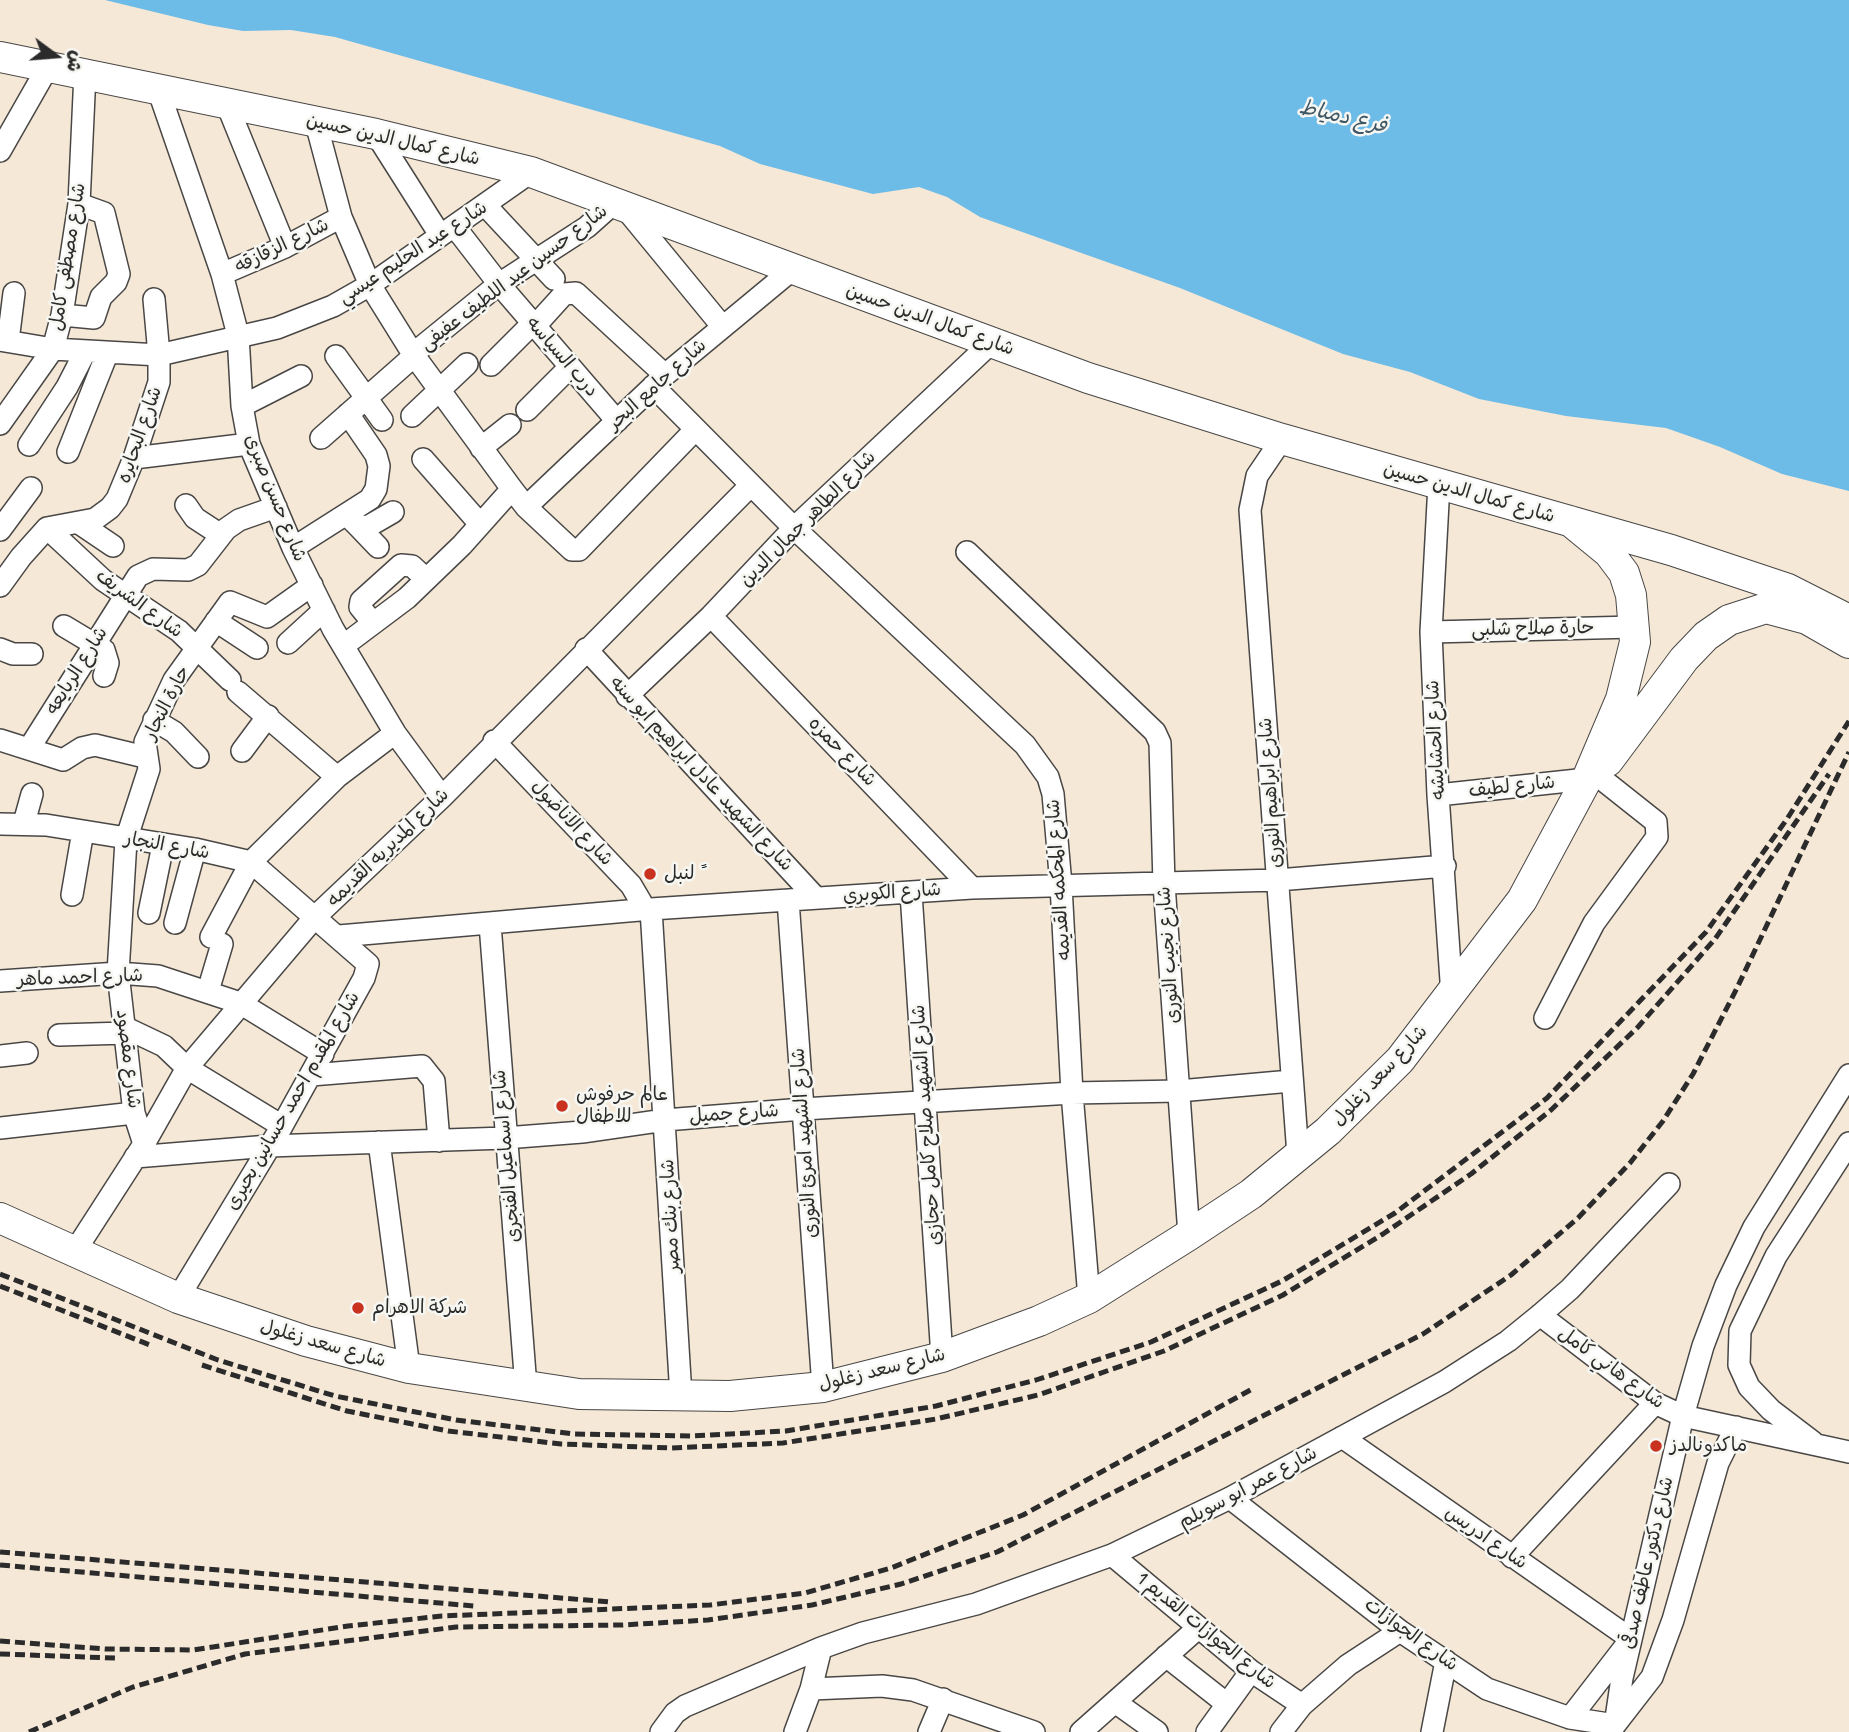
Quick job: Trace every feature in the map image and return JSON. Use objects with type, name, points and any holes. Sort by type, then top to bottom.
[{"type":"main road","name":"شارع كمال الدين حسين","points":[[0,57],[376,134],[531,172],[1088,378],[1282,439],[1749,575],[1822,604],[1849,620]]},
{"type":"main road","name":"شارع سعد زغلول","points":[[1570,522],[1609,554],[1624,573],[1631,595],[1634,626],[1629,674],[1592,777]]},
{"type":"main road","name":"شارع سعد زغلول","points":[[0,1217],[178,1297],[306,1341],[409,1368],[526,1387],[606,1396],[730,1396],[823,1387],[942,1357],[1089,1298],[1251,1194],[1328,1130],[1400,1060],[1452,995],[1522,900],[1592,777],[1684,659],[1706,636],[1729,620],[1766,608],[1807,619],[1849,643]]},
{"type":"street","points":[[0,151],[49,65]]},
{"type":"street","name":"شارع مصطفى كامل","points":[[0,424],[53,349],[62,315],[79,204],[85,73]]},
{"type":"street","name":"شارع حسن صبرى","points":[[158,89],[222,274],[237,335],[249,444],[293,548],[343,646],[395,733],[442,797]]},
{"type":"street","points":[[226,102],[285,247]]},
{"type":"street","points":[[316,123],[341,216],[370,285],[413,355],[512,489],[526,507],[572,550],[579,550],[695,430]]},
{"type":"street","name":"درب السياسه","points":[[376,134],[448,231],[499,284],[617,421]]},
{"type":"street","name":"شارع عبد الحليم عيسي","points":[[4,340],[53,349],[159,355],[277,328],[308,317],[370,285],[531,172]]},
{"type":"street","points":[[618,203],[722,326]]},
{"type":"street","name":"شارع حسين عبد اللطيف عفيفى","points":[[321,438],[413,355],[499,284],[587,227],[618,203]]},
{"type":"street","points":[[62,315],[94,318],[100,297],[116,282],[119,274],[104,213],[79,204]]},
{"type":"street","points":[[486,206],[554,279]]},
{"type":"street","name":"شارع الزقازقه","points":[[222,274],[285,247],[341,216]]},
{"type":"street","name":"شارع جامع البحر","points":[[526,507],[659,381],[793,269]]},
{"type":"street","points":[[4,340],[14,293]]},
{"type":"street","name":"شارع المحكمه القديمه","points":[[491,365],[564,294],[576,293],[659,381],[695,430],[1038,760],[1053,794],[1072,1094],[1089,1298]]},
{"type":"street","name":"شارع البحايره","points":[[47,528],[95,519],[110,508],[134,458],[155,397],[159,355],[154,299]]},
{"type":"street","name":"شارع الطاهر جمال الدين","points":[[627,696],[711,616],[794,528],[990,343]]},
{"type":"street","points":[[29,445],[85,352]]},
{"type":"street","points":[[68,452],[107,354]]},
{"type":"street","points":[[336,356],[382,420]]},
{"type":"street","points":[[412,416],[467,364]]},
{"type":"street","points":[[527,410],[570,367]]},
{"type":"street","points":[[243,406],[301,376]]},
{"type":"street","points":[[293,548],[352,520],[370,499],[379,477],[376,455],[348,414]]},
{"type":"street","points":[[481,448],[510,425]]},
{"type":"street","name":"شارع ابراهيم النورى","points":[[1282,439],[1257,476],[1250,510],[1290,1081],[1298,1155]]},
{"type":"street","points":[[134,458],[249,444]]},
{"type":"street","points":[[423,459],[480,524]]},
{"type":"street","name":"شارع الحشايشه","points":[[1438,484],[1431,632],[1438,795],[1452,995]]},
{"type":"street","name":"شارع المديريه القديمه","points":[[75,1251],[140,1151],[187,1068],[315,918],[442,797],[494,741],[751,485]]},
{"type":"street","points":[[0,530],[31,488]]},
{"type":"street","points":[[343,646],[373,623],[360,607],[361,601],[401,565],[412,566],[426,579],[512,489]]},
{"type":"street","points":[[186,505],[208,528],[221,535]]},
{"type":"street","name":"شارع الربايعه","points":[[30,747],[138,576],[148,570],[188,570],[198,565],[221,535],[239,520],[276,508]]},
{"type":"street","points":[[352,520],[368,527],[393,512]]},
{"type":"street","points":[[352,520],[378,547]]},
{"type":"street","points":[[79,523],[113,545]]},
{"type":"street","points":[[2,580],[47,528]]},
{"type":"street","name":"شارع الشريف","points":[[47,528],[103,580],[179,631],[234,686],[337,777]]},
{"type":"street","points":[[0,544],[21,557]]},
{"type":"street","name":"شارع نجيب النورى","points":[[967,552],[1155,732],[1160,743],[1164,884],[1189,1235]]},
{"type":"street","points":[[257,648],[216,621],[230,602],[267,617],[312,585]]},
{"type":"street","points":[[288,643],[324,610]]},
{"type":"street","name":"شارع حمزه","points":[[711,616],[972,888]]},
{"type":"street","name":"حارة النجار","points":[[118,973],[126,840],[149,769],[145,757],[145,742],[174,680],[216,621]]},
{"type":"street","points":[[64,626],[95,643],[107,657],[104,676]]},
{"type":"street","name":"حارة صلاح شلبى","points":[[1431,632],[1634,626]]},
{"type":"street","points":[[0,649],[13,654],[32,654]]},
{"type":"street","name":"شارع الشهيد عادل ابراهيم ابو سنه","points":[[586,649],[816,898]]},
{"type":"street","points":[[242,751],[268,716]]},
{"type":"street","points":[[154,720],[174,732],[198,757]]},
{"type":"street","points":[[208,991],[217,941],[251,862],[337,777],[395,733]]},
{"type":"street","points":[[0,740],[30,747],[63,760],[82,748],[95,745],[145,757]]},
{"type":"street","name":"شارع الاناضول","points":[[494,741],[631,886],[646,910]]},
{"type":"street","points":[[1545,1018],[1594,923],[1657,837],[1656,822],[1592,777]]},
{"type":"street","name":"شارع لطيف","points":[[1438,795],[1592,777]]},
{"type":"street","points":[[24,823],[32,794]]},
{"type":"street","name":"شارع النجار","points":[[0,823],[24,823],[83,831],[195,849],[251,862],[315,918]]},
{"type":"street","points":[[72,895],[83,831]]},
{"type":"street","points":[[149,913],[163,845]]},
{"type":"street","points":[[175,923],[195,849]]},
{"type":"street","name":"شارع الكوبري","points":[[339,936],[646,910],[972,888],[1278,880],[1445,866]]},
{"type":"street","name":"شارع الشهيد صلاح كامل حجازى","points":[[911,893],[942,1357]]},
{"type":"street","name":"شارع الشهيد امرئ النورى","points":[[788,900],[823,1387]]},
{"type":"street","name":"شارع بنك مصر","points":[[646,910],[665,1119],[681,1396]]},
{"type":"street","name":"شارع المقدم احمد حسانين بحيرى","points":[[178,1297],[282,1126],[368,969],[365,958],[315,918]]},
{"type":"street","name":"شارع اسماعيل الفنجرى","points":[[490,924],[526,1387]]},
{"type":"street","name":"شارع احمد ماهر","points":[[0,981],[118,973],[158,976],[240,1003],[323,1054]]},
{"type":"street","name":"شارع مقصود","points":[[118,973],[140,1151]]},
{"type":"street","points":[[59,1035],[124,1030],[164,1046],[187,1068],[282,1126]]},
{"type":"street","points":[[0,1056],[27,1052]]},
{"type":"street","points":[[311,1075],[422,1066],[434,1081],[439,1141]]},
{"type":"street","name":"شارع دكتور عاطف صدقى","points":[[1613,1729],[1683,1416],[1703,1346],[1726,1284],[1754,1227],[1849,1074]]},
{"type":"street","name":"شارع جميل","points":[[140,1151],[505,1138],[582,1132],[665,1119],[925,1101],[1179,1091],[1290,1081]]},
{"type":"street","points":[[0,1128],[134,1113]]},
{"type":"street","points":[[379,1142],[409,1368]]},
{"type":"street","points":[[1813,1442],[1771,1410],[1743,1377],[1737,1352],[1740,1331],[1749,1305],[1776,1256],[1849,1143]]},
{"type":"street","name":"شارع عمر ابو سويلم","points":[[661,1732],[675,1713],[685,1706],[821,1648],[863,1633],[976,1604],[1112,1555],[1230,1498],[1477,1363],[1570,1289],[1669,1184]]},
{"type":"street","points":[[1726,1284],[1749,1305]]},
{"type":"street","name":"شارع هاني كامل","points":[[1540,1315],[1655,1403],[1683,1416],[1849,1451]]},
{"type":"street","points":[[1512,1556],[1655,1403]]},
{"type":"street","name":"شارع دكتور عاطف صدقى","points":[[1613,1729],[1652,1677],[1673,1620],[1718,1463],[1736,1427]]},
{"type":"street","name":"شارع ادريس","points":[[1342,1437],[1631,1639]]},
{"type":"street","name":"شارع الجوازات","points":[[1230,1498],[1400,1631],[1487,1689],[1570,1718],[1613,1729]]},
{"type":"street","name":"شارع الجوازات القديم 1","points":[[1112,1555],[1251,1671],[1302,1705]]},
{"type":"street","points":[[1080,1732],[1198,1628]]},
{"type":"street","points":[[1281,1732],[1302,1705],[1348,1665],[1400,1631]]},
{"type":"street","points":[[1570,1718],[1631,1639]]},
{"type":"street","points":[[795,1732],[811,1689],[821,1648]]},
{"type":"street","points":[[1166,1656],[1227,1704]]},
{"type":"street","points":[[1432,1732],[1446,1661]]},
{"type":"street","points":[[1207,1732],[1251,1671]]},
{"type":"street","points":[[811,1689],[882,1686],[943,1699],[1034,1732]]},
{"type":"street","points":[[929,1732],[943,1699]]},
{"type":"street","points":[[1115,1702],[1157,1732]]},
{"type":"water","name":"فرع دمياط","points":[[105,0],[1849,0],[1849,491],[1782,474],[1720,447],[1666,428],[1566,416],[1479,399],[1410,372],[1343,354],[1180,288],[980,217],[947,197],[919,187],[873,194],[760,164],[720,146],[335,37],[291,30],[243,31]]},
{"type":"railway","points":[[0,1274],[218,1360],[335,1396],[456,1420],[575,1434],[691,1436],[786,1431],[936,1406],[1036,1380],[1151,1342],[1282,1281],[1395,1213],[1547,1098],[1706,932],[1787,819],[1849,721]]},
{"type":"railway","points":[[29,1732],[133,1687],[245,1654],[456,1627],[622,1625],[708,1620],[812,1605],[901,1584],[997,1552],[1423,1334],[1511,1275],[1578,1218],[1630,1163],[1663,1121],[1693,1074],[1737,988],[1849,752]]},
{"type":"railway","points":[[202,1365],[347,1411],[448,1431],[561,1444],[671,1448],[783,1443],[936,1419],[1038,1395],[1164,1351],[1283,1295],[1383,1234],[1471,1174],[1551,1110],[1638,1027],[1715,939],[1829,774]]},
{"type":"railway","points":[[0,1286],[150,1345]]},
{"type":"railway","points":[[0,1641],[106,1649],[193,1650],[348,1626],[442,1616],[710,1605],[805,1593],[891,1568],[1023,1515],[1254,1388]]},
{"type":"railway","points":[[0,1552],[610,1602]]},
{"type":"railway","points":[[0,1565],[474,1606]]},
{"type":"railway","points":[[0,1654],[115,1658]]},
{"type":"place","name":"لنبل ً","points":[[650,874]]},
{"type":"place","name":"عالم حرفوش للاطفال","points":[[562,1106]]},
{"type":"place","name":"شركة الاهرام","points":[[358,1308]]},
{"type":"place","name":"ماكدونالدز","points":[[1656,1446]]}]
